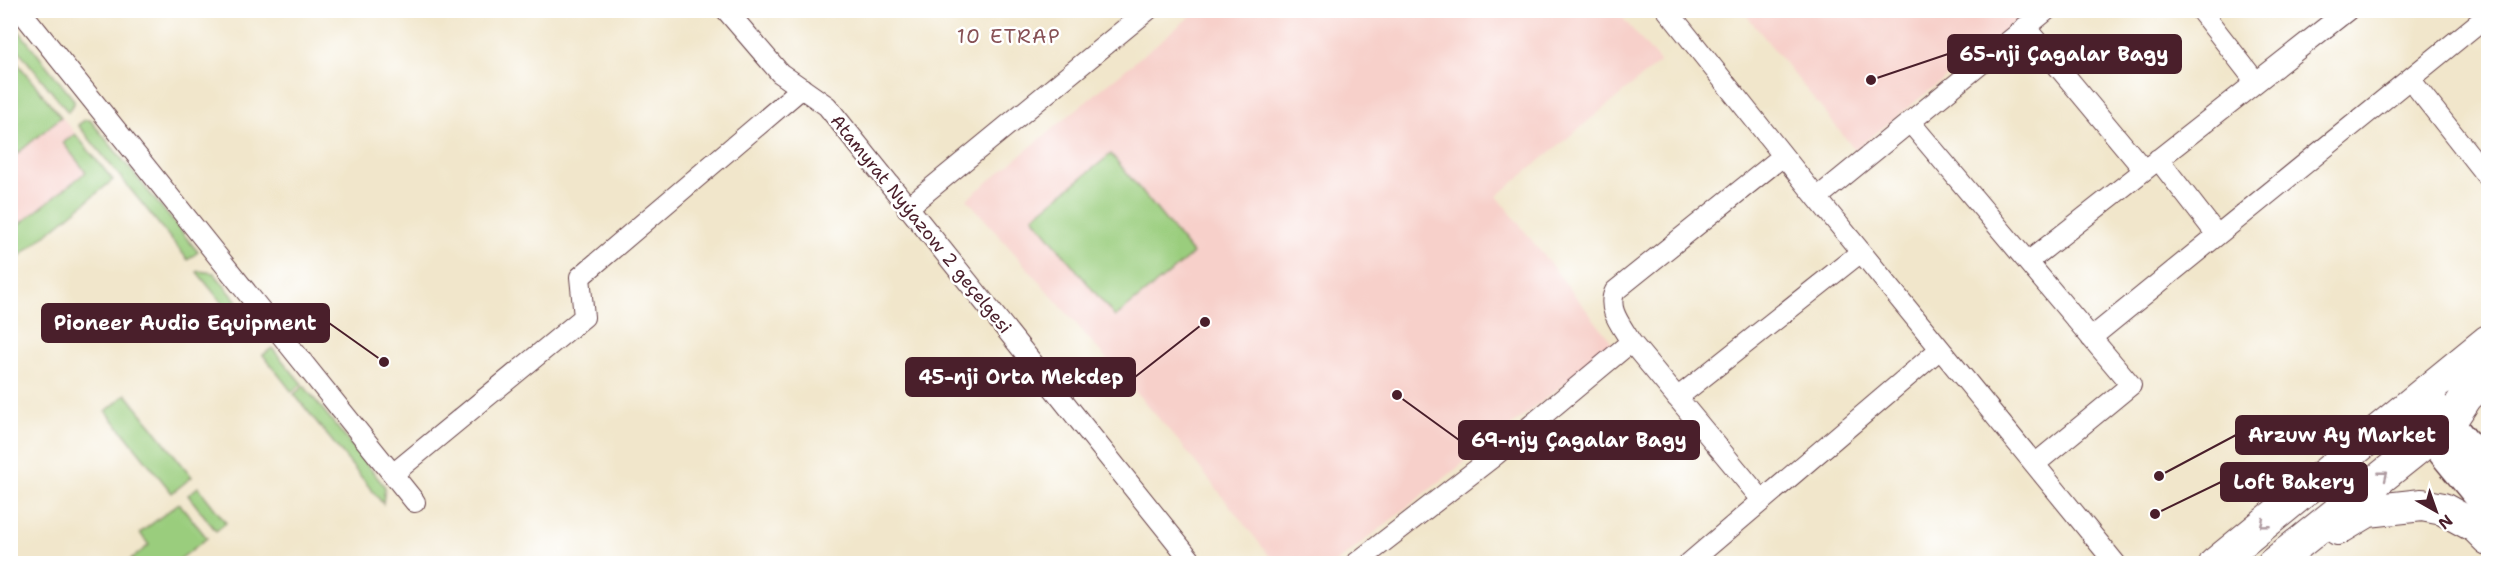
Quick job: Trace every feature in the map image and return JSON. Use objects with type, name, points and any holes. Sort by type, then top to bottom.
[{"type":"main road","points":[[2215,564],[2488,341]]},
{"type":"main road","points":[[2273,564],[2440,430],[2467,396],[2488,378]]},
{"type":"main road","points":[[2416,400],[2440,430],[2488,508]]},
{"type":"main road","points":[[2440,430],[2488,470]]},
{"type":"main road","points":[[2288,564],[2368,510],[2422,505],[2443,509],[2476,527],[2488,539]]},
{"type":"street","points":[[20,10],[415,502]]},
{"type":"street","name":"Atamyrat Nyýazow 2 geçelgesi","points":[[726,10],[780,73],[826,106],[1194,564]]},
{"type":"street","points":[[907,208],[1148,10]]},
{"type":"street","points":[[1667,10],[1817,198],[2116,564]]},
{"type":"street","points":[[1817,198],[2047,10]]},
{"type":"street","points":[[2200,10],[2256,82]]},
{"type":"street","points":[[2029,261],[2348,10]]},
{"type":"street","points":[[2091,338],[2488,15]]},
{"type":"street","points":[[2025,27],[2217,236]]},
{"type":"street","points":[[2410,79],[2488,178]]},
{"type":"street","points":[[393,474],[584,317],[580,277],[802,88]]},
{"type":"street","points":[[1910,122],[2131,385],[2035,464]]},
{"type":"street","points":[[1762,500],[1631,342],[1612,310],[1611,299],[1615,291],[1783,156]]},
{"type":"street","points":[[1677,398],[1861,252]]},
{"type":"street","points":[[1355,564],[1492,457],[1631,342]]},
{"type":"street","points":[[1688,564],[1941,349]]},
{"type":"shaded area","points":[[1197,11],[1617,11],[1660,62],[1497,196],[1614,345],[1336,563],[1275,563],[1181,444],[967,199]]},
{"type":"shaded area","points":[[1743,11],[2029,11],[1855,150]]},
{"type":"shaded area","points":[[10,53],[113,180],[11,264],[10,264]]},
{"type":"green space","points":[[11,21],[74,100],[68,112],[11,41]]},
{"type":"green space","points":[[10,54],[61,117],[11,159],[10,159]]},
{"type":"green space","points":[[85,120],[90,120],[198,252],[188,260],[78,125]]},
{"type":"green space","points":[[75,134],[113,180],[11,263],[11,231],[86,172],[63,143]]},
{"type":"green space","points":[[1111,154],[1193,254],[1115,317],[1033,217]]},
{"type":"green space","points":[[197,272],[214,273],[253,321],[243,329]]},
{"type":"green space","points":[[272,348],[302,384],[292,392],[263,355]]},
{"type":"green space","points":[[304,386],[385,487],[383,504],[294,394]]},
{"type":"green space","points":[[126,394],[192,477],[172,493],[106,411]]},
{"type":"green space","points":[[198,487],[226,523],[216,531],[188,495]]},
{"type":"green space","points":[[179,503],[207,538],[175,563],[131,563],[129,561],[149,545],[140,533]]},
{"type":"place","name":"65-nji Çagalar Bagy","points":[[1871,80]]},
{"type":"place","name":"45-nji Orta Mekdep","points":[[1205,322]]},
{"type":"place","name":"Pioneer Audio Equipment","points":[[384,362]]},
{"type":"place","name":"69-njy Çagalar Bagy","points":[[1397,395]]},
{"type":"place","name":"Arzuw Ay Market","points":[[2159,476]]},
{"type":"place","name":"Loft Bakery","points":[[2155,514]]},
{"type":"district","name":"10 ETRAP","points":[[1009,36]]}]
